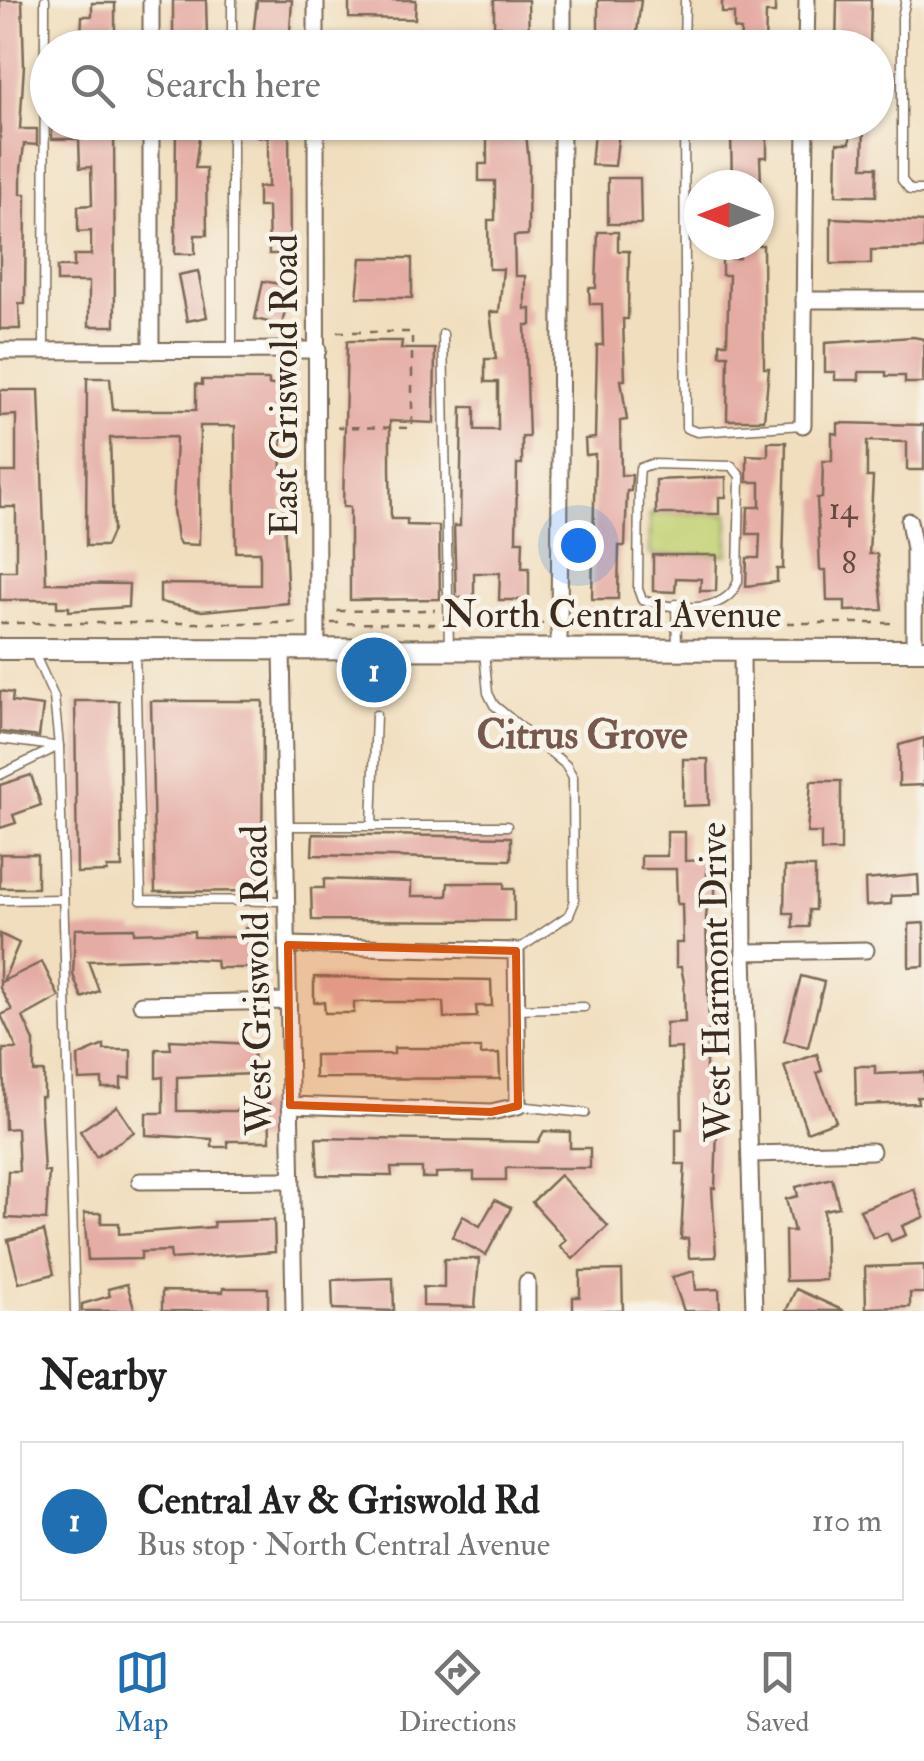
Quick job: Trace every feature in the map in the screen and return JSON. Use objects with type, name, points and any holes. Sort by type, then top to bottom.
[{"type":"main road","name":"North Central Avenue","points":[[0,650],[919,650]]},
{"type":"street","points":[[151,0],[151,30]]},
{"type":"street","points":[[316,0],[316,30]]},
{"type":"street","points":[[563,0],[563,30]]},
{"type":"street","points":[[806,30],[807,0]]},
{"type":"street","points":[[151,140],[151,351]]},
{"type":"street","name":"East Griswold Road","points":[[316,140],[318,648]]},
{"type":"street","points":[[559,649],[562,140]]},
{"type":"street","points":[[803,425],[806,140]]},
{"type":"street","points":[[804,300],[924,300]]},
{"type":"street","points":[[0,351],[318,350]]},
{"type":"street","points":[[909,522],[919,650]]},
{"type":"street","name":"West Griswold Road","points":[[282,649],[294,1311]]},
{"type":"street","name":"West Harmont Drive","points":[[742,651],[744,952],[754,1311]]},
{"type":"street","points":[[288,946],[516,951],[517,1010],[518,1106],[491,1112],[290,1105]]},
{"type":"street","points":[[744,952],[866,950]]},
{"type":"street","points":[[141,1004],[288,1001]]},
{"type":"street","points":[[751,1154],[872,1151]]},
{"type":"street","points":[[140,1182],[292,1180]]},
{"type":"street","points":[[527,1282],[527,1311]]},
{"type":"lane","points":[[45,0],[45,30]]},
{"type":"lane","points":[[232,0],[232,30]]},
{"type":"lane","points":[[684,0],[684,30]]},
{"type":"lane","points":[[906,0],[902,17],[902,180],[910,190],[924,190]]},
{"type":"lane","points":[[44,351],[45,140]]},
{"type":"lane","points":[[232,140],[232,350]]},
{"type":"lane","points":[[684,140],[686,428],[697,432],[803,425]]},
{"type":"lane","points":[[443,334],[449,648]]},
{"type":"lane","points":[[732,466],[740,476],[738,581],[733,596],[720,605],[676,604],[642,600],[638,589],[640,468],[732,466]]},
{"type":"lane","points":[[676,604],[676,651]]},
{"type":"lane","points":[[484,648],[488,693],[494,705],[566,765],[573,777],[574,902],[569,915],[516,951]]},
{"type":"lane","points":[[32,649],[54,697],[58,746],[75,1311]]},
{"type":"lane","points":[[135,651],[141,900],[287,900]]},
{"type":"lane","points":[[372,826],[376,714]]},
{"type":"lane","points":[[0,739],[58,746]]},
{"type":"lane","points":[[0,774],[58,746]]},
{"type":"lane","points":[[286,826],[507,826]]},
{"type":"lane","points":[[0,900],[63,900]]},
{"type":"lane","points":[[517,1010],[584,1007]]},
{"type":"lane","points":[[518,1106],[585,1113]]},
{"type":"path","points":[[337,332],[412,332],[412,428],[337,427]]},
{"type":"path","points":[[337,611],[441,610]]},
{"type":"path","points":[[0,623],[306,624]]},
{"type":"path","points":[[572,624],[904,623]]},
{"type":"highlighted area","points":[[288,945],[516,951],[518,1106],[491,1112],[290,1105]]},
{"type":"green space","points":[[650,514],[728,514],[728,555],[650,555]]},
{"type":"building","points":[[0,0],[22,0],[24,65],[20,129],[30,129],[30,140],[37,140],[37,145],[24,144],[21,170],[21,194],[26,194],[25,304],[19,304],[20,329],[0,329]]},
{"type":"building","points":[[173,0],[206,0],[207,30],[173,30]]},
{"type":"building","points":[[257,0],[292,0],[290,30],[254,30]]},
{"type":"building","points":[[349,0],[416,0],[415,19],[349,18]]},
{"type":"building","points":[[494,0],[528,0],[529,30],[500,30],[500,26],[494,26]]},
{"type":"building","points":[[598,0],[641,0],[637,30],[598,30]]},
{"type":"building","points":[[722,0],[775,0],[775,13],[766,13],[766,30],[734,29],[734,13],[722,13]]},
{"type":"building","points":[[837,0],[871,0],[870,30],[836,30]]},
{"type":"building","points":[[92,3],[115,3],[115,30],[81,30],[82,16],[92,16]]},
{"type":"building","points":[[79,140],[114,140],[115,326],[89,326],[89,282],[57,282],[57,267],[74,267],[74,255],[91,255],[91,231],[78,232],[78,206],[92,205],[91,167],[80,168]]},
{"type":"building","points":[[176,140],[199,140],[195,168],[206,168],[207,235],[195,235],[195,254],[175,254]]},
{"type":"building","points":[[268,140],[289,140],[290,254],[269,254],[268,207],[258,207],[258,187],[268,187]]},
{"type":"building","points":[[487,140],[527,140],[528,235],[514,236],[515,276],[525,276],[525,309],[531,309],[531,325],[525,325],[529,437],[522,437],[522,464],[517,464],[516,541],[523,541],[522,568],[529,568],[529,600],[499,600],[500,573],[474,573],[474,597],[456,597],[454,526],[460,526],[462,407],[475,407],[475,430],[498,430],[498,382],[485,382],[485,359],[496,359],[490,312],[499,312],[503,269],[489,269],[488,220],[495,220],[495,181],[479,181],[479,164],[487,164]]},
{"type":"building","points":[[593,140],[618,140],[615,166],[591,165]]},
{"type":"building","points":[[731,140],[767,140],[767,157],[760,157],[760,170],[732,170]]},
{"type":"building","points":[[864,140],[863,167],[877,167],[876,196],[836,195],[837,143]]},
{"type":"building","points":[[608,178],[640,178],[641,224],[608,224]]},
{"type":"building","points":[[831,218],[924,222],[924,249],[871,250],[871,264],[831,264]]},
{"type":"building","points":[[598,232],[618,232],[618,251],[629,251],[628,319],[623,319],[625,380],[621,380],[627,420],[620,421],[621,475],[632,475],[631,491],[627,491],[625,546],[619,546],[618,599],[592,599],[595,454],[586,455],[585,439],[595,438],[597,345],[603,345],[602,304],[590,304],[589,288],[596,288]]},
{"type":"building","points":[[361,258],[412,258],[412,298],[357,297]]},
{"type":"building","points":[[722,260],[763,260],[764,368],[769,368],[764,420],[727,420],[728,355],[720,355],[720,343],[727,343],[729,275],[722,275]]},
{"type":"building","points":[[198,271],[207,317],[187,321],[178,275]]},
{"type":"building","points":[[263,281],[290,286],[282,325],[255,319]]},
{"type":"building","points":[[924,339],[923,383],[905,383],[905,376],[886,376],[886,372],[859,372],[859,380],[835,380],[835,372],[825,372],[825,343]]},
{"type":"building","points":[[347,341],[402,341],[401,349],[435,349],[434,423],[390,421],[391,519],[407,519],[407,525],[439,526],[440,599],[350,600],[350,507],[343,507]]},
{"type":"building","points":[[87,378],[110,378],[113,410],[196,410],[196,384],[202,385],[202,380],[269,380],[269,385],[286,385],[281,452],[288,603],[202,611],[160,602],[160,584],[260,585],[260,552],[236,552],[235,426],[200,426],[199,545],[180,544],[177,539],[173,510],[176,437],[110,438],[113,530],[106,546],[86,546]]},
{"type":"building","points":[[0,390],[39,390],[46,583],[129,584],[128,607],[69,611],[69,607],[57,607],[57,600],[0,600],[0,571],[16,571],[16,507],[0,507],[0,472],[16,472],[16,415],[0,416]]},
{"type":"building","points":[[838,423],[924,425],[924,470],[907,470],[907,442],[867,441],[867,477],[873,477],[869,554],[877,554],[883,610],[845,611],[845,601],[827,601],[826,570],[820,570],[817,498],[822,498],[823,461],[832,461],[832,433],[838,434]]},
{"type":"building","points":[[768,442],[786,442],[783,569],[777,569],[777,582],[746,586],[747,558],[759,558],[760,534],[747,534],[748,507],[760,507],[760,482],[747,482],[747,455],[768,456]]},
{"type":"building","points":[[726,477],[726,497],[719,497],[719,514],[656,514],[656,480]]},
{"type":"building","points":[[653,555],[717,555],[716,591],[700,591],[701,579],[676,578],[675,592],[653,591]]},
{"type":"building","points":[[0,691],[13,693],[12,702],[43,706],[39,737],[0,732]]},
{"type":"building","points":[[75,701],[119,701],[122,868],[107,868],[107,872],[77,873]]},
{"type":"building","points":[[151,701],[263,701],[262,891],[155,892]]},
{"type":"building","points":[[924,738],[924,785],[899,786],[899,745]]},
{"type":"building","points":[[683,759],[708,759],[709,805],[683,806]]},
{"type":"building","points":[[31,775],[41,805],[13,815],[16,823],[0,828],[0,785]]},
{"type":"building","points":[[811,781],[841,781],[841,851],[821,851],[821,833],[807,833]]},
{"type":"building","points":[[667,832],[685,832],[685,861],[707,860],[707,887],[715,886],[715,901],[708,901],[706,917],[709,1030],[715,1030],[716,1047],[706,1048],[706,1077],[712,1077],[712,1128],[717,1128],[712,1188],[716,1257],[689,1258],[688,1238],[681,1239],[685,1164],[676,1164],[676,1129],[682,1129],[681,1048],[666,1049],[666,1023],[685,1022],[684,982],[681,967],[676,967],[676,943],[683,943],[682,904],[677,904],[676,869],[641,869],[641,856],[667,856]]},
{"type":"building","points":[[313,834],[511,837],[511,860],[312,855]]},
{"type":"building","points":[[0,854],[37,854],[37,888],[0,888]]},
{"type":"building","points":[[785,867],[815,867],[815,910],[809,910],[809,927],[793,927],[793,913],[784,913]]},
{"type":"building","points":[[918,875],[919,895],[891,896],[891,904],[866,906],[865,880]]},
{"type":"building","points":[[324,879],[411,882],[411,896],[447,896],[448,883],[504,883],[504,889],[514,889],[514,921],[312,920],[311,888],[324,888]]},
{"type":"building","points":[[924,923],[924,966],[909,967],[909,924]]},
{"type":"building","points":[[134,928],[134,933],[194,931],[194,937],[245,937],[245,928],[262,928],[262,968],[217,968],[216,960],[173,958],[88,961],[99,991],[82,998],[73,975],[75,929]]},
{"type":"building","points":[[0,934],[19,943],[3,981],[42,962],[59,997],[23,1017],[34,1041],[34,1072],[44,1072],[44,1097],[40,1097],[44,1172],[49,1172],[46,1220],[6,1218],[8,1171],[19,1171],[17,1128],[5,1129],[3,1049],[17,1049],[1,1015],[12,1010],[0,988]]},
{"type":"building","points":[[801,976],[824,982],[808,1047],[784,1041]]},
{"type":"building","points":[[314,977],[491,980],[492,1006],[476,1006],[477,1017],[444,1018],[443,1002],[354,1002],[354,1013],[325,1013],[324,1002],[314,1002]]},
{"type":"building","points":[[170,1040],[253,1044],[254,1074],[177,1077],[177,1111],[239,1111],[240,1105],[269,1104],[270,1141],[228,1141],[228,1147],[212,1147],[212,1139],[146,1135],[146,1113],[163,1113],[163,1077],[156,1078],[156,1049],[171,1049]]},
{"type":"building","points":[[104,1045],[104,1050],[131,1050],[131,1078],[121,1078],[121,1088],[102,1088],[102,1079],[79,1080],[78,1056]]},
{"type":"building","points":[[394,1048],[481,1048],[481,1055],[499,1054],[500,1079],[315,1078],[315,1055],[394,1054]]},
{"type":"building","points":[[817,1054],[822,1071],[817,1073],[836,1121],[807,1132],[784,1066]]},
{"type":"building","points":[[855,1066],[875,1066],[875,1074],[924,1072],[924,1097],[917,1097],[918,1103],[856,1105]]},
{"type":"building","points":[[117,1106],[134,1132],[96,1157],[80,1131]]},
{"type":"building","points":[[544,1131],[570,1132],[570,1148],[590,1148],[590,1168],[506,1168],[506,1180],[474,1180],[474,1172],[436,1173],[436,1178],[422,1178],[422,1168],[391,1168],[392,1176],[318,1175],[316,1138],[538,1142]]},
{"type":"building","points":[[560,1175],[608,1226],[573,1259],[560,1246],[566,1240],[532,1202]]},
{"type":"building","points":[[832,1178],[839,1207],[824,1210],[826,1280],[786,1281],[785,1231],[794,1231],[786,1199],[798,1196],[796,1187]]},
{"type":"building","points":[[914,1189],[924,1217],[902,1226],[906,1235],[891,1241],[887,1233],[873,1238],[860,1210]]},
{"type":"building","points":[[495,1200],[511,1208],[486,1255],[452,1237],[463,1216],[480,1226]]},
{"type":"building","points":[[84,1213],[101,1213],[101,1223],[119,1223],[119,1234],[214,1227],[213,1222],[274,1220],[275,1252],[171,1259],[170,1251],[141,1252],[141,1259],[88,1260]]},
{"type":"building","points":[[44,1231],[54,1274],[19,1283],[8,1240]]},
{"type":"building","points":[[444,1259],[479,1259],[475,1307],[423,1306],[423,1287],[444,1288]]},
{"type":"building","points":[[924,1265],[924,1293],[910,1293],[910,1307],[866,1308],[865,1267]]},
{"type":"building","points":[[622,1270],[623,1311],[573,1311],[573,1297],[580,1297],[580,1271]]},
{"type":"building","points":[[694,1271],[696,1290],[719,1289],[720,1311],[684,1311],[672,1277]]},
{"type":"building","points":[[393,1278],[394,1311],[333,1309],[332,1280]]},
{"type":"building","points":[[127,1284],[135,1311],[82,1311],[82,1304],[110,1296],[108,1289]]},
{"type":"building","points":[[223,1288],[268,1288],[268,1311],[162,1311],[162,1291],[223,1292]]},
{"type":"building","points":[[796,1289],[844,1311],[786,1311]]},
{"type":"place","name":"Central Av & Griswold Rd","points":[[374,670]]},
{"type":"district","name":"Citrus Grove","points":[[582,734]]}]
